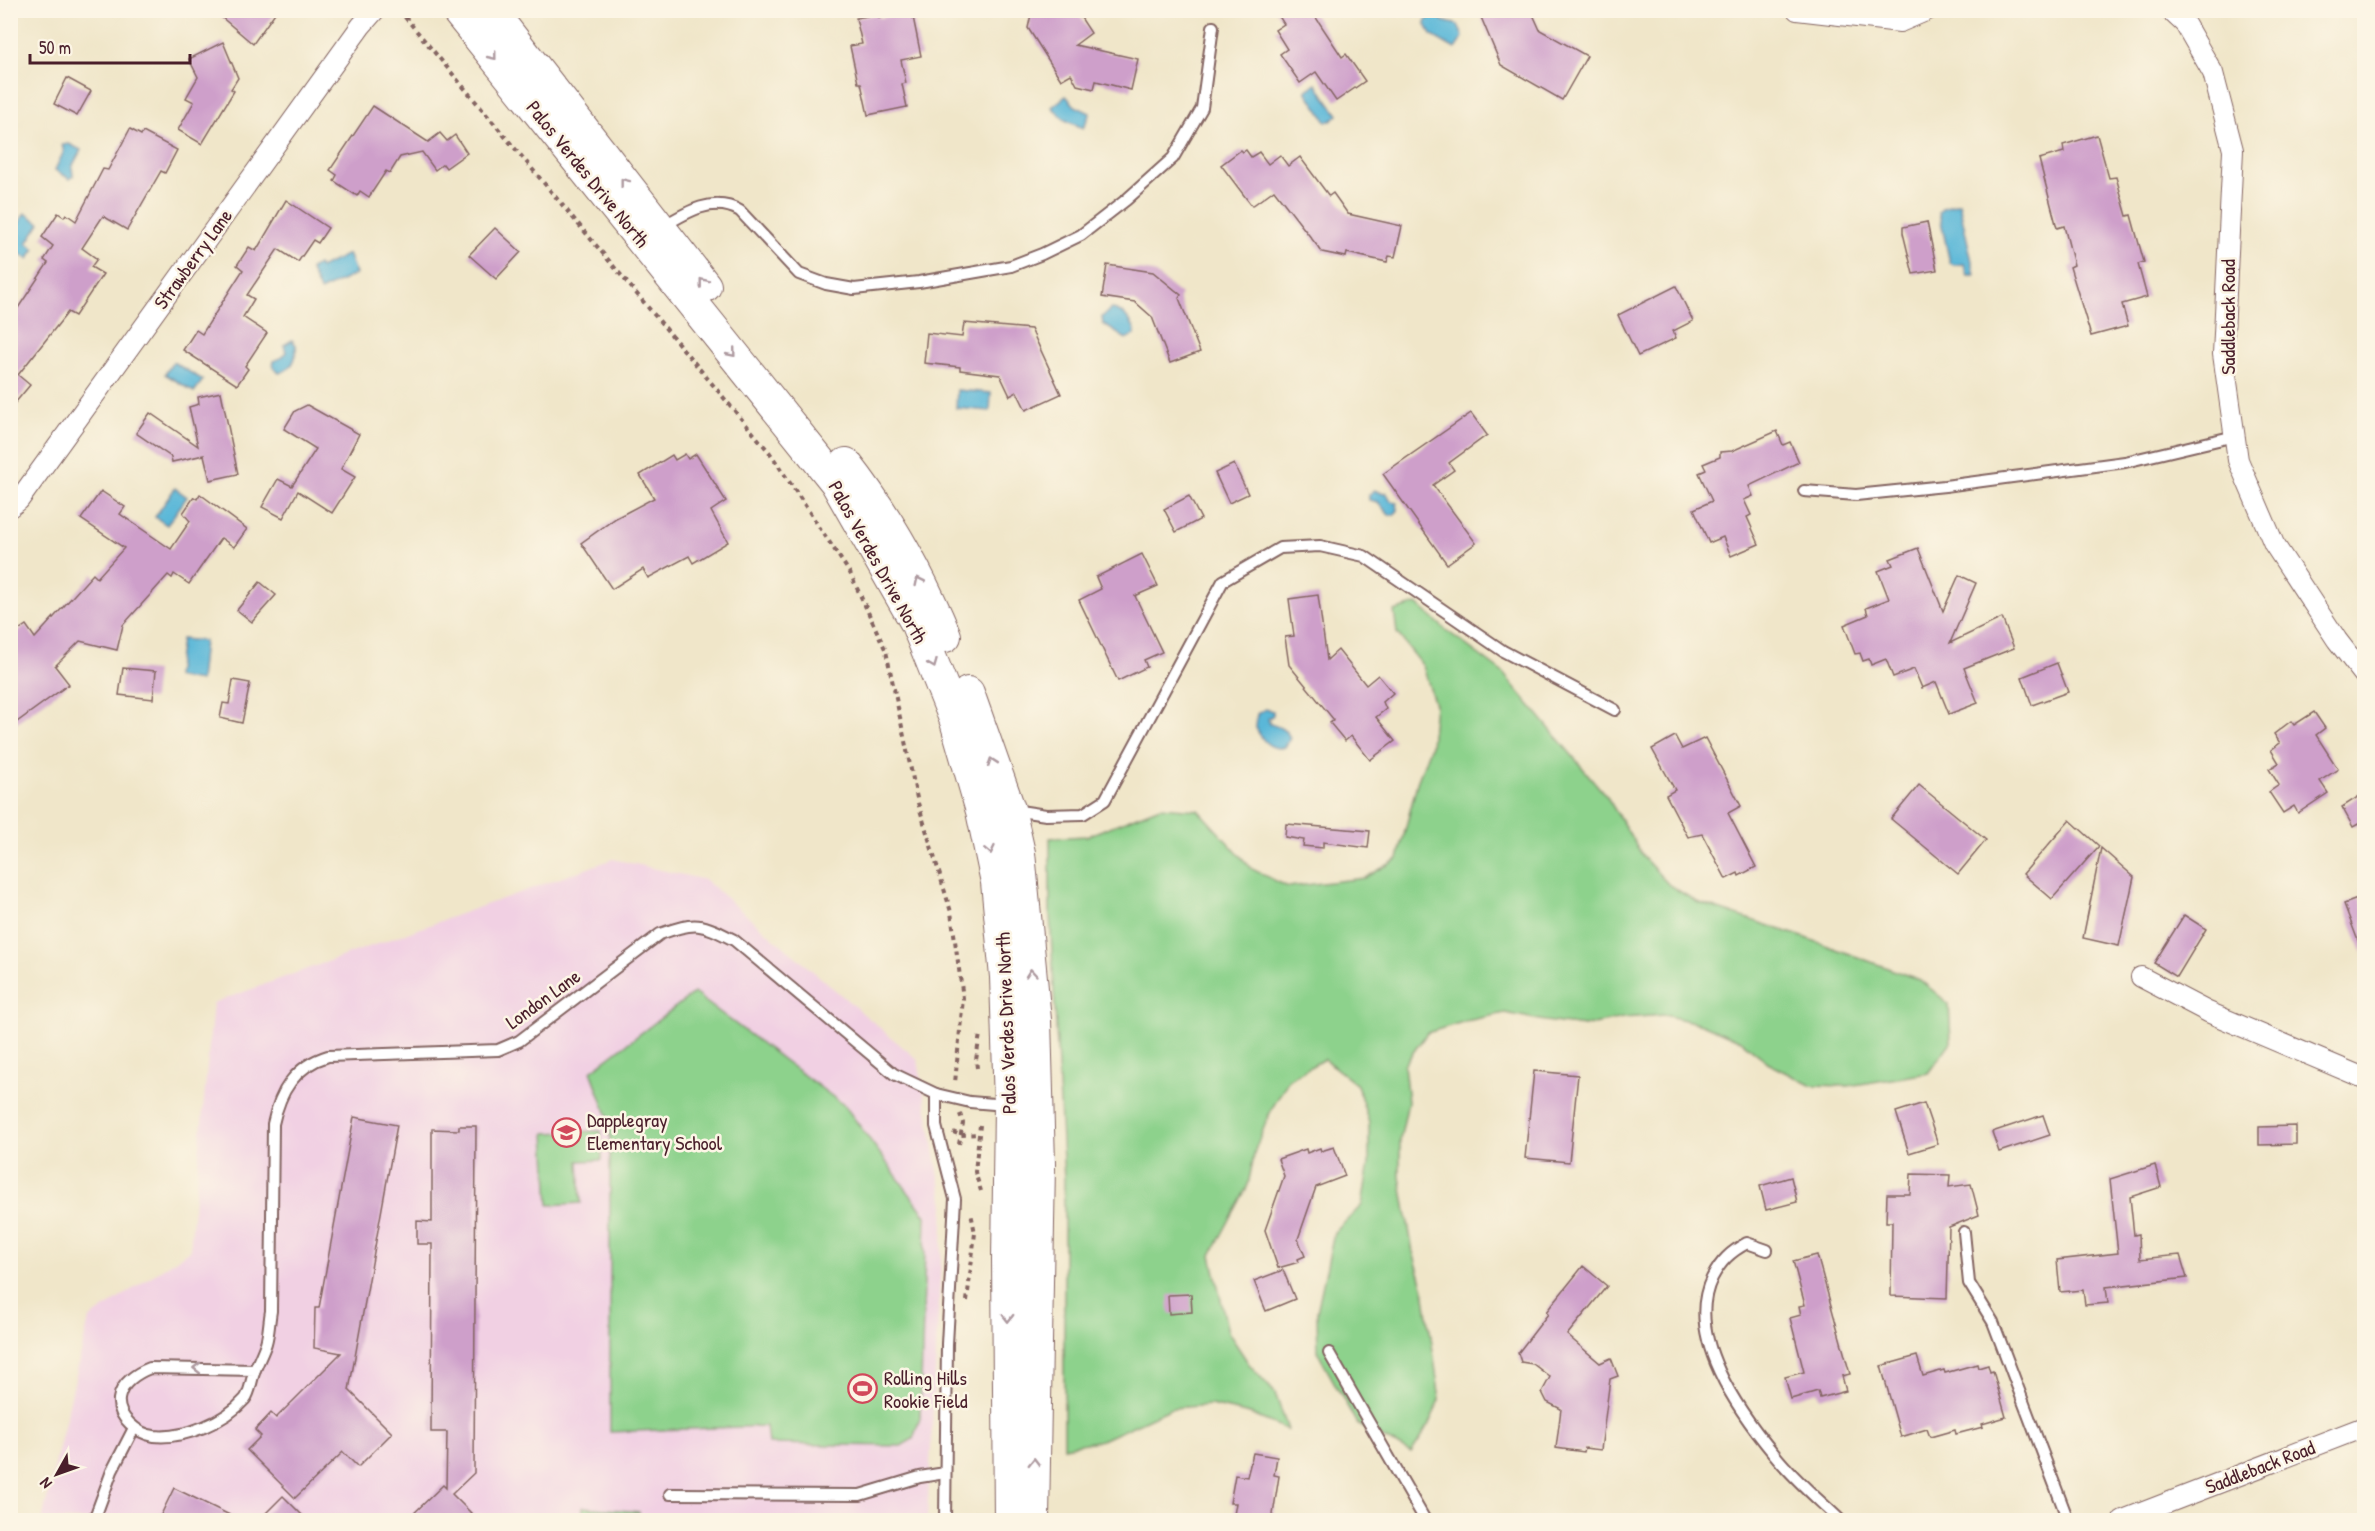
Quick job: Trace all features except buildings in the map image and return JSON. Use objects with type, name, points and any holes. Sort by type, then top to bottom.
[{"type":"main road","name":"Palos Verdes Drive North","points":[[490,10],[651,235]]},
{"type":"main road","name":"Palos Verdes Drive North","points":[[445,15],[651,235],[850,469],[917,576],[975,710],[995,810],[997,882],[1009,1030],[1010,1521]]},
{"type":"main road","name":"Palos Verdes Drive North","points":[[995,810],[1020,861],[1035,1020],[1039,1164],[1033,1521]]},
{"type":"main road","points":[[1035,1020],[1027,1057],[1010,1105],[1023,1138],[1022,1267],[1035,1306]]},
{"type":"street","name":"Strawberry Lane","points":[[10,507],[19,500],[361,26],[375,10]]},
{"type":"street","points":[[1797,10],[1900,22],[1928,10]]},
{"type":"street","name":"Saddleback Road","points":[[2170,10],[2185,24],[2213,73],[2233,150],[2223,354],[2238,460],[2274,544],[2337,640],[2364,675]]},
{"type":"street","points":[[2141,977],[2208,1012],[2364,1077]]},
{"type":"street","name":"Saddleback Road","points":[[2123,1521],[2364,1428]]},
{"type":"lane","points":[[651,235],[700,206],[732,206],[740,211],[799,274],[826,284],[854,289],[919,282],[1011,266],[1081,235],[1126,200],[1173,158],[1202,108],[1213,27]]},
{"type":"lane","points":[[1804,491],[1856,495],[1944,486],[2125,462],[2235,436]]},
{"type":"lane","points":[[995,810],[1046,815],[1083,814],[1105,800],[1222,581],[1280,548],[1320,546],[1364,556],[1503,651],[1615,710]]},
{"type":"lane","name":"London Lane","points":[[134,1428],[154,1436],[192,1432],[226,1414],[246,1397],[267,1341],[271,1311],[273,1124],[276,1109],[285,1091],[299,1071],[312,1061],[328,1056],[498,1050],[519,1041],[660,934],[686,924],[705,926],[734,940],[894,1074],[936,1094],[1010,1105]]},
{"type":"lane","points":[[936,1094],[936,1126],[955,1199],[948,1344],[945,1521]]},
{"type":"lane","points":[[1964,1232],[1969,1283],[1993,1322],[2067,1521]]},
{"type":"lane","points":[[1767,1250],[1747,1244],[1733,1250],[1720,1263],[1706,1292],[1704,1326],[1716,1368],[1741,1408],[1775,1455],[1840,1521]]},
{"type":"lane","points":[[1329,1353],[1425,1521]]},
{"type":"lane","points":[[94,1521],[112,1471],[134,1428],[122,1412],[119,1400],[129,1380],[138,1372],[168,1366],[255,1370]]},
{"type":"lane","points":[[670,1494],[860,1495],[920,1477],[945,1473]]},
{"type":"path","points":[[399,10],[770,453],[850,573],[886,651],[918,803],[951,912],[963,998],[954,1098]]},
{"type":"path","points":[[426,10],[445,15]]},
{"type":"path","points":[[977,1068],[981,1025]]},
{"type":"path","points":[[947,1129],[960,1135],[979,1134]]},
{"type":"shaded area","name":"Dapplegray Elementary School","points":[[613,859],[705,880],[918,1060],[944,1205],[927,1520],[42,1520],[89,1319],[190,1250],[213,1003]]},
{"type":"green space","points":[[1417,604],[1446,630],[1502,672],[1607,797],[1644,858],[1669,885],[1697,902],[1809,939],[1920,980],[1949,1004],[1951,1042],[1928,1073],[1848,1086],[1810,1085],[1773,1066],[1741,1041],[1702,1024],[1664,1015],[1623,1018],[1584,1026],[1505,1013],[1466,1021],[1427,1033],[1404,1065],[1408,1102],[1400,1140],[1400,1177],[1413,1252],[1424,1289],[1440,1400],[1426,1430],[1411,1453],[1357,1424],[1318,1353],[1317,1312],[1334,1233],[1362,1205],[1369,1164],[1369,1123],[1357,1085],[1324,1059],[1289,1079],[1270,1112],[1255,1150],[1248,1185],[1211,1255],[1228,1332],[1249,1364],[1275,1393],[1288,1430],[1250,1414],[1211,1405],[1172,1408],[1102,1440],[1064,1447],[1064,1179],[1050,914],[1050,838],[1087,836],[1160,807],[1198,810],[1252,869],[1288,887],[1365,878],[1398,859],[1417,783],[1431,745],[1435,705],[1423,666],[1397,633],[1394,611]]},
{"type":"green space","points":[[694,993],[845,1106],[926,1216],[920,1418],[913,1439],[901,1446],[768,1444],[766,1426],[610,1432],[610,1123],[591,1071]]},
{"type":"green space","points":[[601,1131],[602,1160],[579,1161],[581,1203],[549,1205],[545,1133]]},
{"type":"green space","points":[[583,1507],[639,1512],[638,1520],[582,1520]]},
{"type":"water","points":[[1435,12],[1443,21],[1458,25],[1463,37],[1455,49],[1431,35],[1425,22]]},
{"type":"water","points":[[1316,84],[1338,115],[1331,121],[1326,121],[1306,91]]},
{"type":"water","points":[[1066,96],[1075,106],[1090,113],[1083,128],[1065,120],[1052,107]]},
{"type":"water","points":[[69,144],[81,150],[72,167],[73,176],[70,179],[55,170],[64,151],[62,145]]},
{"type":"water","points":[[1959,203],[1975,275],[1968,275],[1964,264],[1950,263],[1939,212],[1943,208]]},
{"type":"water","points":[[25,213],[40,223],[27,243],[35,249],[28,259],[10,247],[11,236]]},
{"type":"water","points":[[348,254],[356,274],[320,291],[310,269],[318,265],[320,268]]},
{"type":"water","points":[[1111,309],[1123,313],[1135,330],[1134,335],[1126,339],[1103,324],[1102,317]]},
{"type":"water","points":[[292,340],[296,345],[295,359],[288,369],[279,373],[273,367],[274,361],[281,358],[286,352],[284,345]]},
{"type":"water","points":[[173,362],[203,380],[194,392],[165,374]]},
{"type":"water","points":[[957,390],[991,393],[990,411],[956,408]]},
{"type":"water","points":[[175,488],[187,497],[167,525],[155,517]]},
{"type":"water","points":[[1374,490],[1384,494],[1386,492],[1391,501],[1397,503],[1398,510],[1395,514],[1389,515],[1378,502],[1369,500],[1369,495]]},
{"type":"water","points":[[181,639],[204,641],[200,681],[176,677]]},
{"type":"water","points":[[1265,709],[1273,711],[1273,715],[1268,719],[1270,724],[1284,730],[1290,738],[1285,747],[1280,748],[1267,744],[1256,728],[1257,714]]},
{"type":"place","name":"Dapplegray Elementary School","points":[[566,1132]]},
{"type":"place","name":"Rolling Hills Rookie Field","points":[[863,1389]]}]
